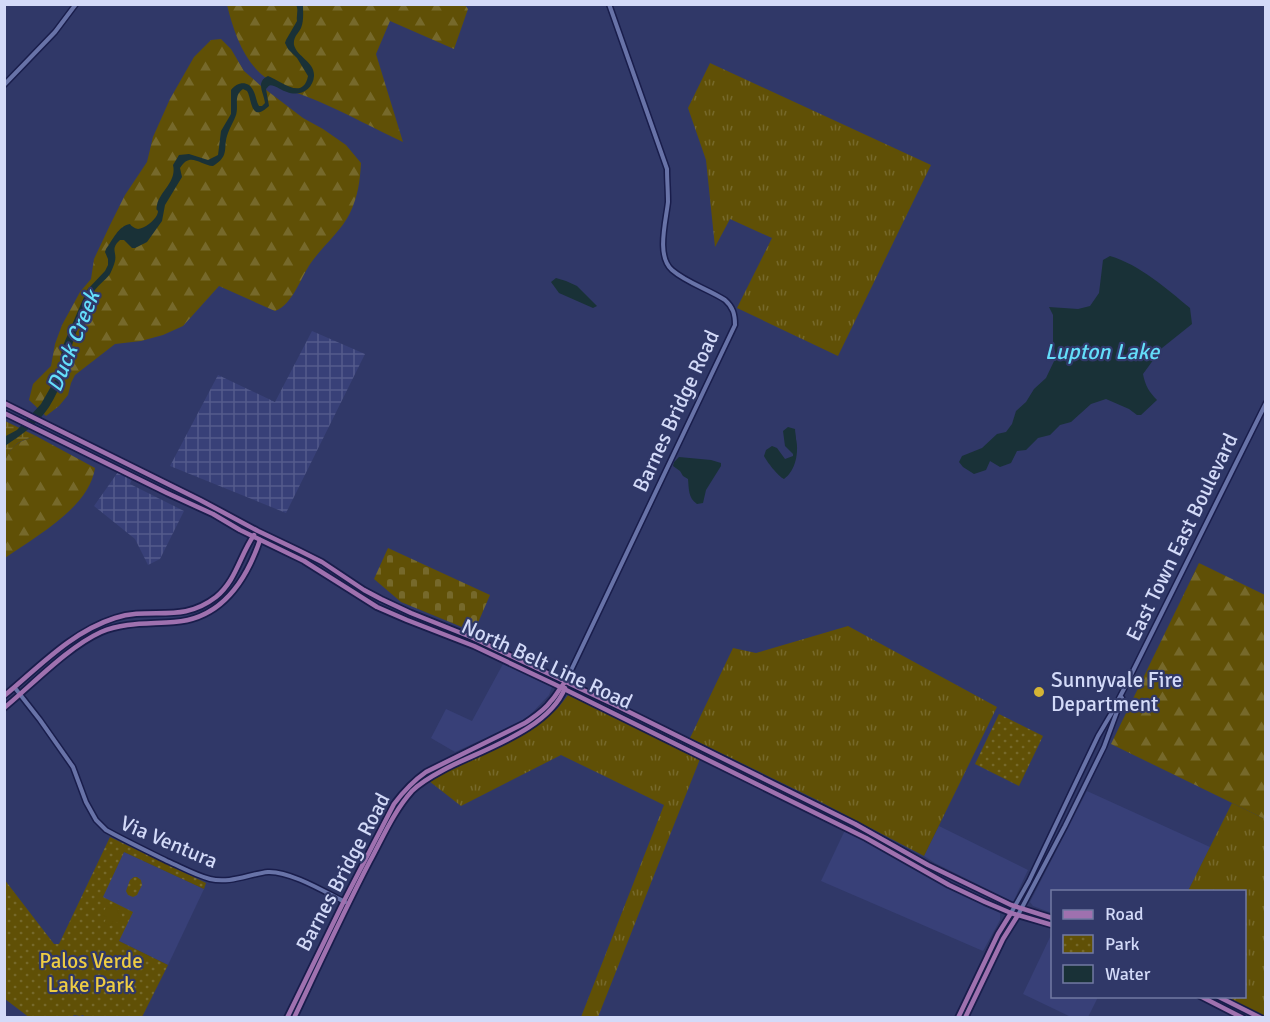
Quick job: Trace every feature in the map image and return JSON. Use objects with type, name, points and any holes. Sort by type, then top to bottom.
[{"type":"main road","name":"North Belt Line Road","points":[[4,403],[322,562],[381,599],[566,681],[855,824],[956,879],[1015,907],[1051,917]]},
{"type":"main road","name":"North Belt Line Road","points":[[7,414],[304,561],[377,607],[486,652],[563,688],[852,831],[953,887],[1011,913],[1051,924]]},
{"type":"main road","points":[[126,473],[129,466]]},
{"type":"main road","points":[[218,517],[221,511]]},
{"type":"main road","points":[[4,696],[76,636],[95,626],[129,615],[177,614],[194,609],[214,598],[232,579],[258,531]]},
{"type":"main road","points":[[4,708],[81,643],[101,633],[131,624],[188,620],[213,610],[237,587],[261,541],[258,531]]},
{"type":"main road","points":[[377,607],[381,599]]},
{"type":"main road","points":[[486,652],[489,645]]},
{"type":"main road","name":"Barnes Bridge Road","points":[[287,1017],[346,902],[399,807],[416,787],[436,770],[536,723],[554,706],[566,681]]},
{"type":"main road","points":[[737,774],[740,767]]},
{"type":"main road","points":[[852,831],[855,824]]},
{"type":"main road","points":[[953,887],[956,879]]},
{"type":"main road","name":"Barnes Bridge Road","points":[[294,1017],[346,902]]},
{"type":"main road","points":[[957,1017],[1011,913]]},
{"type":"main road","points":[[965,1017],[1003,939],[1018,915]]},
{"type":"main road","points":[[992,947],[998,951]]},
{"type":"main road","points":[[1204,998],[1243,1017]]},
{"type":"main road","points":[[1221,998],[1261,1017]]},
{"type":"main road","points":[[1236,1014],[1239,1007]]},
{"type":"street","points":[[4,85],[55,32],[76,4]]},
{"type":"street","name":"Barnes Bridge Road","points":[[566,681],[735,325],[731,305],[670,269],[664,261],[668,197],[667,169],[609,4]]},
{"type":"street","name":"East Town East Boulevard","points":[[1011,913],[1266,403]]},
{"type":"street","name":"East Town East Boulevard","points":[[1018,915],[1056,845],[1107,739],[1126,686]]},
{"type":"street","name":"Via Ventura","points":[[15,688],[73,767],[86,802],[96,820],[106,830],[209,879],[238,879],[269,872],[283,874],[346,902]]},
{"type":"street","points":[[1069,796],[1077,799]]},
{"type":"street","points":[[1048,842],[1056,845]]},
{"type":"shaded area","points":[[312,331],[365,354],[286,513],[170,466],[218,375],[275,402]]},
{"type":"shaded area","points":[[118,472],[132,479],[130,484],[184,511],[160,559],[148,565],[135,539],[94,506]]},
{"type":"shaded area","points":[[503,664],[552,687],[549,695],[529,716],[518,723],[455,752],[431,738],[446,709],[472,721]]},
{"type":"shaded area","points":[[1087,791],[1210,847],[1188,890],[1051,890],[1051,913],[1033,906],[1030,902]]},
{"type":"shaded area","points":[[939,826],[1028,870],[1013,902],[924,856]]},
{"type":"shaded area","points":[[845,830],[1000,913],[1000,920],[983,951],[821,881]]},
{"type":"shaded area","points":[[124,852],[204,889],[168,965],[119,941],[102,897]]},
{"type":"shaded area","points":[[1051,935],[1051,998],[1098,998],[1088,1017],[1071,1017],[1023,994]]},
{"type":"green space","points":[[464,4],[468,9],[454,49],[390,21],[376,54],[403,142],[267,79],[254,67],[243,51],[227,5]]},
{"type":"green space","points":[[221,39],[231,49],[244,71],[303,118],[346,145],[361,163],[358,188],[350,213],[338,232],[313,260],[292,296],[282,307],[275,311],[219,286],[183,326],[141,341],[115,344],[75,375],[68,395],[46,416],[29,400],[33,384],[51,366],[55,344],[62,325],[80,292],[91,279],[94,259],[110,225],[125,195],[147,162],[153,137],[170,99],[194,57],[211,40]]},
{"type":"green space","points":[[710,63],[931,165],[838,356],[737,308],[772,238],[730,219],[715,247],[706,160],[688,108]]},
{"type":"green space","points":[[5,421],[36,436],[17,444],[5,461]]},
{"type":"green space","points":[[36,436],[95,468],[91,482],[83,496],[72,508],[46,530],[5,558],[5,460],[17,444]]},
{"type":"green space","points":[[388,548],[490,595],[474,632],[401,602],[374,579]]},
{"type":"green space","points":[[1199,563],[1265,595],[1265,819],[1111,744]]},
{"type":"green space","points":[[848,626],[997,707],[924,856],[815,799],[690,738],[733,648],[756,653]]},
{"type":"green space","points":[[569,694],[700,759],[598,1017],[581,1017],[664,805],[561,755],[461,806],[429,781],[540,722],[557,709]]},
{"type":"green space","points":[[999,714],[1043,736],[1019,786],[975,764]]},
{"type":"green space","points":[[1232,803],[1265,819],[1265,1016],[1228,998],[1246,998],[1246,890],[1188,890]]},
{"type":"green space","name":"Palos Verde Lake Park","points":[[110,837],[206,883],[204,889],[124,852],[103,897],[133,912],[119,941],[168,965],[142,1017],[74,1015],[72,1017],[30,1018],[5,999],[4,879],[54,944],[59,944]]},
{"type":"green space","points":[[134,877],[141,880],[142,885],[137,895],[133,897],[126,891],[130,880]]},
{"type":"green space","points":[[113,904],[120,907],[117,912],[122,915],[119,923],[113,921],[111,926],[104,923],[107,917],[102,915],[106,907],[111,909]]},
{"type":"water","name":"Duck Creek","points":[[296,5],[303,5],[303,16],[294,45],[314,71],[311,85],[305,91],[296,94],[269,86],[266,89],[269,106],[258,112],[253,108],[247,91],[243,89],[240,92],[237,98],[236,115],[226,138],[224,155],[213,166],[195,160],[188,160],[184,163],[180,168],[182,177],[165,205],[162,221],[147,242],[135,248],[124,240],[117,243],[115,263],[110,274],[98,286],[87,306],[54,399],[34,424],[5,446],[4,437],[17,430],[41,404],[57,376],[62,348],[87,290],[108,265],[105,252],[116,234],[122,227],[130,224],[137,229],[143,228],[156,217],[159,200],[173,176],[173,165],[179,155],[189,154],[208,160],[218,155],[221,131],[231,114],[233,87],[245,83],[251,87],[259,106],[262,106],[265,103],[261,88],[264,78],[268,76],[297,88],[305,83],[308,76],[285,43],[297,21]]},
{"type":"water","name":"Lupton Lake","points":[[1110,256],[1142,271],[1190,308],[1192,324],[1162,348],[1143,374],[1148,388],[1157,400],[1141,415],[1106,399],[1091,404],[1071,422],[1060,425],[1050,435],[1038,438],[1026,450],[1017,451],[1011,463],[1000,467],[990,461],[986,470],[974,474],[963,467],[959,462],[962,456],[982,448],[997,434],[1006,432],[1012,424],[1016,411],[1046,378],[1056,357],[1053,341],[1053,315],[1049,307],[1078,309],[1090,306],[1099,293],[1103,260]]},
{"type":"water","points":[[556,278],[577,286],[597,306],[593,308],[559,293],[551,282]]},
{"type":"water","points":[[788,427],[795,429],[797,455],[794,466],[784,479],[764,456],[766,450],[772,446],[777,448],[785,459],[793,456],[785,446],[783,431]]},
{"type":"water","points":[[679,457],[721,463],[706,490],[703,503],[694,502],[688,479],[673,466]]},
{"type":"place","name":"Sunnyvale Fire Department","points":[[1039,692]]}]
